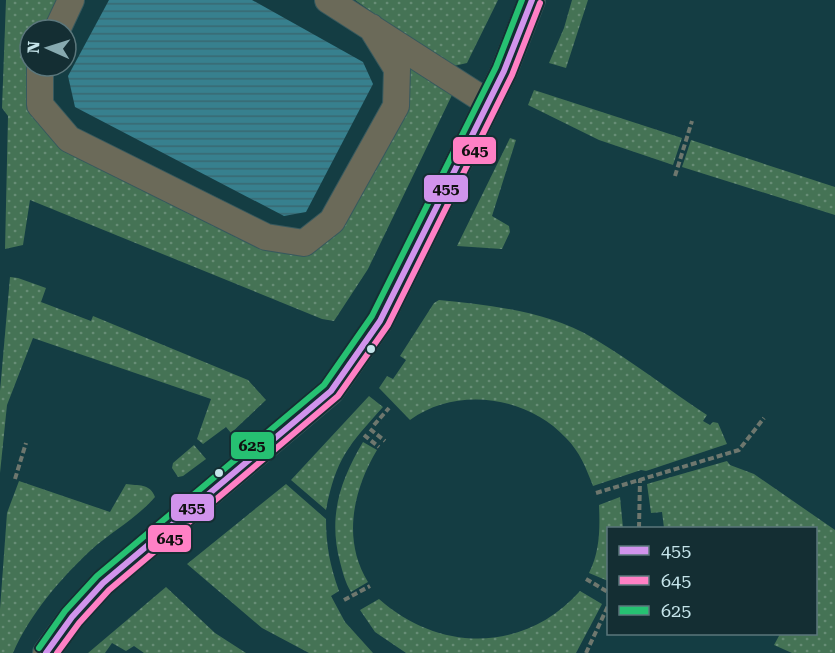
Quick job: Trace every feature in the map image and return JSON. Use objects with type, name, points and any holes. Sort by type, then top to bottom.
[{"type":"street","points":[[63,18],[71,0]]},
{"type":"street","points":[[328,0],[487,102]]},
{"type":"street","points":[[45,653],[72,617],[104,583],[331,391],[380,321],[504,71],[532,0]]},
{"type":"street","points":[[40,78],[40,105],[69,139],[266,237],[304,243],[332,221],[396,106],[397,69],[371,27]]},
{"type":"path","points":[[675,176],[692,121]]},
{"type":"path","points":[[374,425],[389,408]]},
{"type":"path","points":[[596,493],[739,450],[764,418]]},
{"type":"path","points":[[370,429],[385,441]]},
{"type":"path","points":[[364,435],[379,447]]},
{"type":"path","points":[[15,479],[26,443]]},
{"type":"path","points":[[639,527],[640,479]]},
{"type":"path","points":[[586,579],[607,591]]},
{"type":"path","points":[[344,600],[370,586]]},
{"type":"path","points":[[586,653],[607,610]]},
{"type":"green space","points":[[6,0],[66,0],[58,18],[18,18],[18,78],[35,78],[61,139],[308,245],[369,170],[396,53],[453,93],[368,269],[334,321],[322,319],[30,200],[23,245],[5,249],[8,116],[2,108]]},
{"type":"green space","points":[[355,0],[498,0],[467,63],[454,66],[418,45]]},
{"type":"green space","points":[[572,0],[588,0],[566,68],[549,63],[564,28]]},
{"type":"green space","points":[[534,90],[682,138],[673,165],[599,140],[528,105]]},
{"type":"green space","points":[[510,138],[516,140],[492,216],[509,226],[510,232],[502,249],[457,246]]},
{"type":"green space","points":[[691,140],[835,187],[835,215],[682,167]]},
{"type":"green space","points":[[10,277],[46,288],[41,302],[91,321],[93,316],[248,380],[266,400],[231,433],[226,427],[203,444],[197,439],[211,399],[33,338],[7,405],[0,473],[0,391]]},
{"type":"green space","points":[[439,300],[478,304],[538,315],[576,329],[622,356],[707,415],[703,421],[710,425],[713,422],[718,423],[727,444],[593,486],[579,455],[566,438],[550,424],[532,413],[512,405],[491,400],[449,403],[429,409],[410,420],[379,388],[387,376],[393,379],[406,360],[400,356],[434,303]]},
{"type":"green space","points":[[369,396],[383,407],[361,432],[339,465],[326,510],[291,480]]},
{"type":"green space","points":[[363,442],[377,450],[362,482],[354,515],[355,549],[368,582],[351,592],[340,562],[335,529],[336,514],[342,485]]},
{"type":"green space","points":[[194,445],[206,459],[183,476],[178,477],[172,468],[173,463]]},
{"type":"green space","points":[[727,461],[730,465],[754,474],[835,530],[835,653],[792,653],[774,645],[779,635],[817,635],[817,527],[664,527],[662,512],[651,513],[647,484]]},
{"type":"green space","points":[[19,481],[110,512],[126,484],[147,487],[155,497],[140,512],[91,550],[68,573],[37,611],[13,653],[0,653],[0,609],[7,513]]},
{"type":"green space","points":[[286,484],[326,519],[329,555],[339,591],[331,596],[345,622],[373,653],[309,653],[262,628],[187,564]]},
{"type":"green space","points":[[620,497],[623,527],[607,527],[607,581],[589,573],[597,548],[599,505]]},
{"type":"green space","points":[[166,587],[215,633],[246,653],[144,653],[134,646],[126,651],[112,643],[105,653],[88,653]]},
{"type":"green space","points":[[580,591],[602,604],[576,653],[406,653],[375,632],[360,610],[379,599],[403,617],[428,629],[455,637],[482,638],[508,635],[534,626],[558,611]]},
{"type":"water","points":[[109,0],[252,0],[363,62],[373,84],[306,212],[284,216],[75,107],[68,78],[78,78],[78,57]]},
{"type":"transit line","name":"625","points":[[39,648],[65,611],[97,576],[324,385],[372,316],[496,67],[522,0]]},
{"type":"transit line","name":"455","points":[[46,653],[72,617],[103,583],[331,391],[380,321],[504,71],[532,0]]},
{"type":"transit line","name":"645","points":[[57,653],[79,623],[109,590],[338,396],[388,325],[512,75],[540,3]]}]
